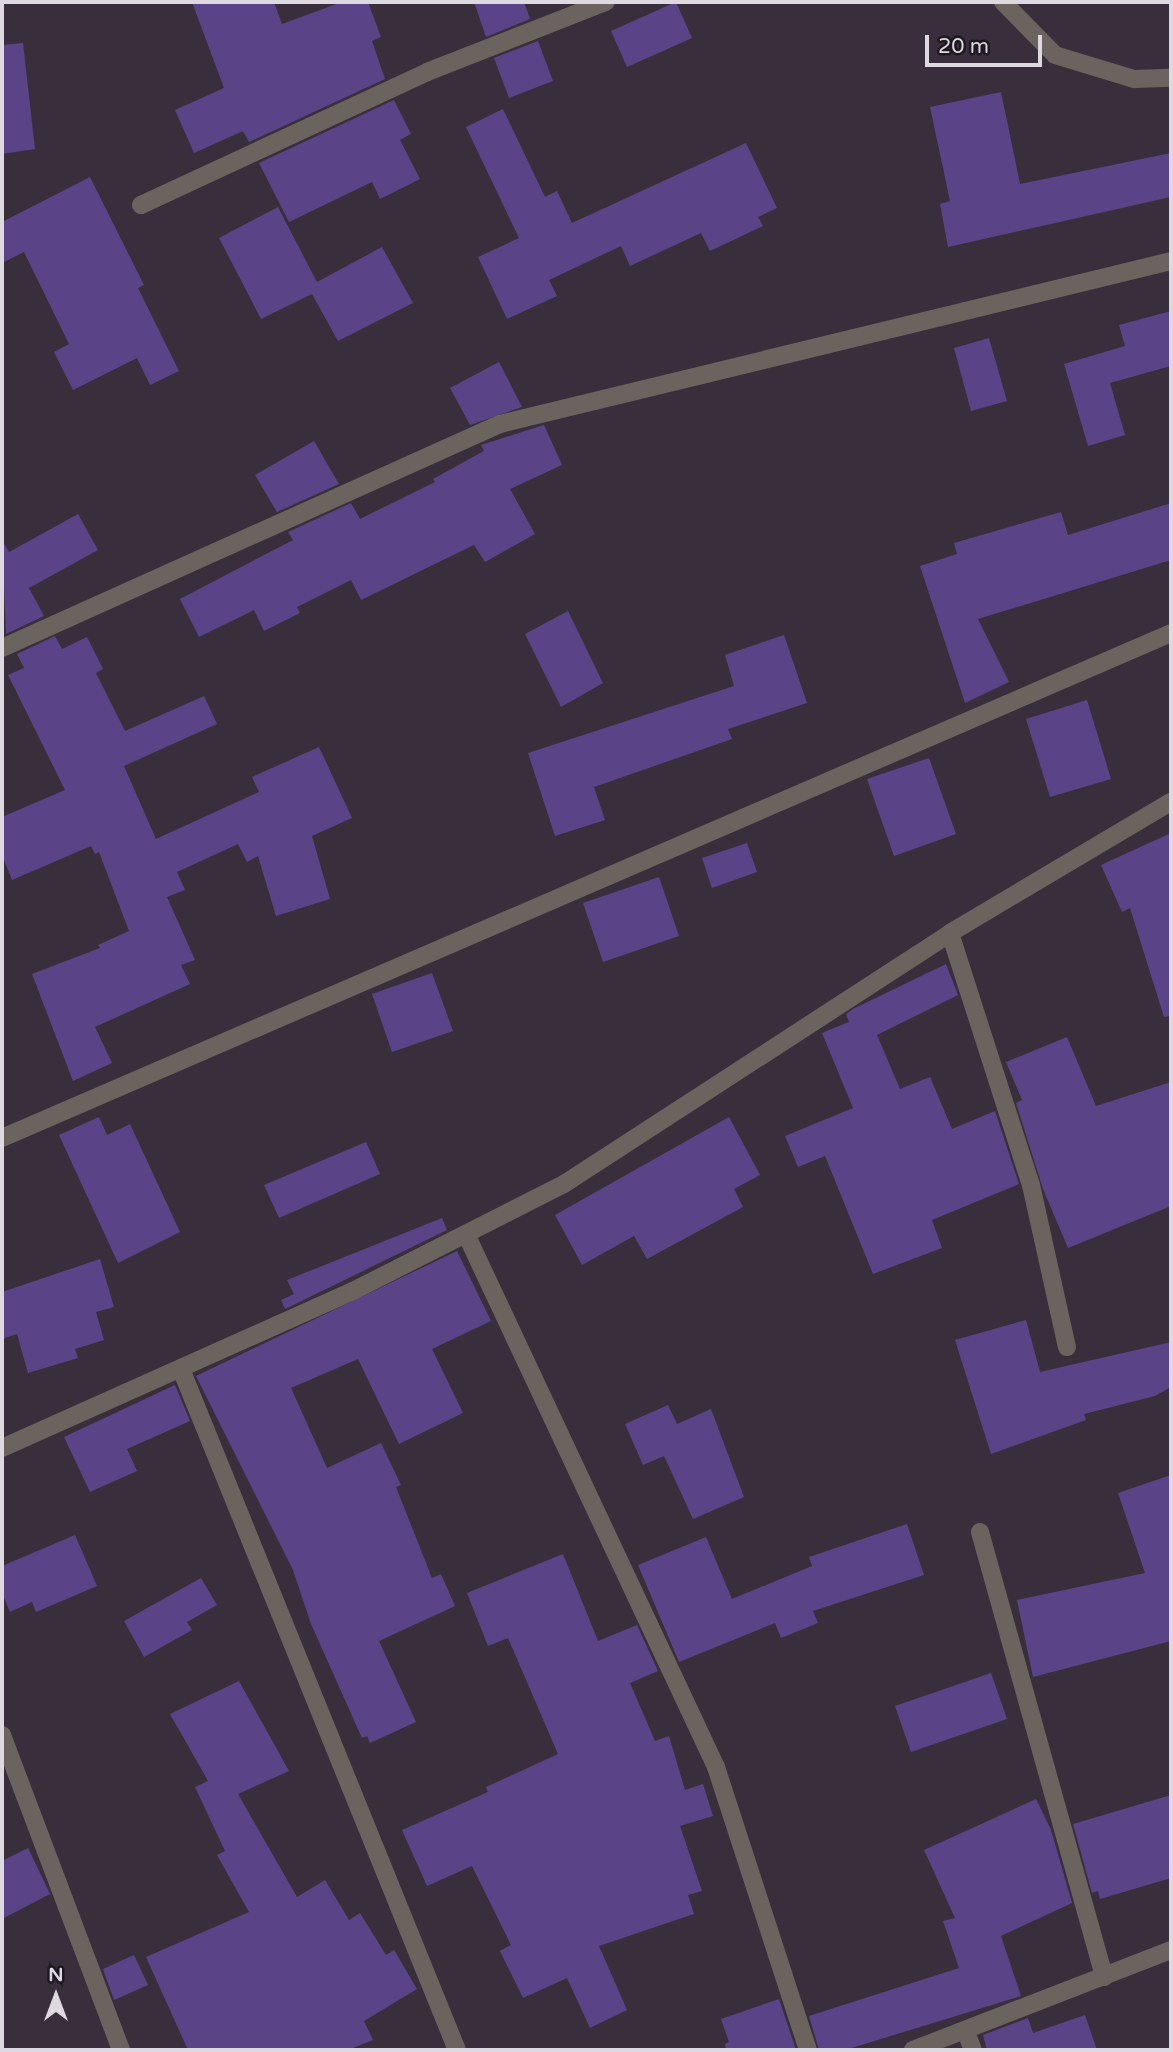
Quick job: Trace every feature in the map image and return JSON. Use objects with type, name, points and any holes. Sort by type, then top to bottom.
[{"type":"street","points":[[141,205],[427,72],[606,2]]},
{"type":"street","points":[[1003,2],[1055,55],[1134,79],[1171,78]]},
{"type":"street","points":[[2,648],[500,424],[1171,261]]},
{"type":"street","points":[[2,1138],[1171,633]]},
{"type":"street","points":[[2,1448],[353,1292],[564,1184],[950,933],[1171,802]]},
{"type":"street","points":[[950,933],[1031,1185],[1067,1347]]},
{"type":"street","points":[[466,1234],[716,1767],[808,2050]]},
{"type":"street","points":[[181,1369],[457,2050]]},
{"type":"street","points":[[980,1532],[1104,1977]]},
{"type":"street","points":[[2,1735],[121,2050]]},
{"type":"street","points":[[913,2050],[966,2032],[1171,1950]]},
{"type":"street","points":[[966,2032],[972,2050]]},
{"type":"building","points":[[192,2],[274,2],[282,24],[342,2],[368,2],[381,37],[372,41],[385,79],[249,142],[243,131],[194,153],[175,110],[224,88]]},
{"type":"building","points":[[474,2],[524,2],[530,19],[486,37]]},
{"type":"building","points":[[676,2],[692,38],[627,67],[611,31]]},
{"type":"building","points":[[538,41],[553,81],[509,98],[494,58]]},
{"type":"building","points":[[23,43],[35,149],[2,154],[2,45]]},
{"type":"building","points":[[1001,92],[1020,184],[1171,153],[1171,197],[948,247],[940,204],[950,201],[930,107]]},
{"type":"building","points":[[394,100],[411,134],[400,140],[420,179],[380,199],[372,182],[289,222],[259,163]]},
{"type":"building","points":[[503,109],[545,197],[557,191],[572,223],[746,143],[777,208],[758,217],[763,226],[710,251],[701,233],[630,266],[621,246],[549,280],[557,296],[507,319],[478,257],[519,238],[466,127]]},
{"type":"building","points":[[90,177],[144,285],[138,288],[179,371],[150,385],[137,358],[73,390],[54,352],[69,344],[24,252],[2,263],[2,222]]},
{"type":"building","points":[[278,207],[317,282],[382,247],[413,303],[338,341],[312,294],[261,319],[219,238]]},
{"type":"building","points":[[1171,311],[1171,366],[1110,383],[1125,435],[1088,446],[1064,364],[1125,346],[1119,325]]},
{"type":"building","points":[[989,338],[1007,401],[971,411],[954,348]]},
{"type":"building","points":[[499,362],[522,407],[470,425],[450,388]]},
{"type":"building","points":[[544,425],[562,465],[510,489],[535,534],[485,562],[474,545],[361,600],[351,580],[297,607],[300,613],[264,631],[254,610],[199,637],[180,599],[293,540],[288,532],[351,503],[360,519],[435,482],[433,479],[484,451],[481,445]]},
{"type":"building","points":[[314,441],[339,484],[277,512],[255,475]]},
{"type":"building","points":[[1171,503],[1171,560],[978,619],[1009,682],[965,703],[920,566],[957,554],[954,543],[1061,512],[1068,535]]},
{"type":"building","points":[[78,514],[98,550],[29,588],[44,616],[6,634],[2,540],[9,552]]},
{"type":"building","points":[[568,611],[603,683],[561,707],[525,634]]},
{"type":"building","points":[[784,635],[807,703],[728,729],[732,739],[594,787],[605,820],[555,836],[528,753],[734,686],[725,655]]},
{"type":"building","points":[[55,636],[62,649],[87,637],[103,669],[96,673],[125,731],[204,696],[217,724],[124,766],[156,839],[259,792],[252,777],[319,747],[352,818],[312,836],[330,899],[276,916],[258,856],[247,862],[238,844],[177,872],[185,890],[167,897],[195,960],[181,965],[190,984],[95,1027],[112,1063],[73,1081],[32,974],[100,948],[98,945],[129,931],[99,852],[95,854],[91,846],[12,880],[2,855],[2,817],[65,790],[8,675],[24,668],[17,654]]},
{"type":"building","points":[[1087,700],[1111,779],[1050,797],[1026,719]]},
{"type":"building","points":[[929,758],[956,834],[894,856],[867,779]]},
{"type":"building","points":[[1171,833],[1171,1016],[1164,1017],[1130,908],[1122,912],[1101,865]]},
{"type":"building","points":[[747,843],[757,872],[712,888],[702,858]]},
{"type":"building","points":[[659,877],[679,936],[603,962],[583,903]]},
{"type":"building","points":[[946,964],[958,995],[877,1035],[900,1089],[930,1077],[952,1129],[995,1111],[1019,1184],[932,1220],[942,1248],[873,1274],[825,1156],[798,1167],[785,1136],[853,1108],[822,1033],[849,1022],[846,1014],[853,1009]]},
{"type":"building","points":[[432,973],[453,1031],[392,1052],[372,994]]},
{"type":"building","points":[[1067,1037],[1096,1106],[1171,1082],[1171,1206],[1068,1248],[1043,1189],[1016,1103],[1022,1100],[1006,1062]]},
{"type":"building","points":[[99,1117],[107,1135],[130,1124],[180,1232],[118,1263],[59,1135]]},
{"type":"building","points":[[729,1117],[760,1175],[734,1189],[743,1207],[647,1259],[634,1236],[582,1265],[555,1215]]},
{"type":"building","points":[[366,1142],[380,1174],[279,1218],[264,1185]]},
{"type":"building","points":[[442,1218],[447,1230],[285,1309],[281,1300],[294,1294],[287,1280]]},
{"type":"building","points":[[457,1251],[491,1321],[432,1349],[463,1413],[399,1444],[358,1359],[291,1388],[327,1468],[381,1443],[401,1485],[396,1487],[432,1578],[441,1574],[455,1606],[379,1641],[416,1722],[370,1743],[367,1736],[362,1738],[311,1624],[293,1570],[196,1376]]},
{"type":"building","points":[[100,1259],[114,1307],[96,1312],[104,1340],[75,1349],[78,1358],[28,1373],[17,1334],[2,1339],[2,1292]]},
{"type":"building","points":[[1026,1320],[1040,1372],[1171,1342],[1171,1387],[1155,1396],[1084,1414],[1086,1420],[991,1454],[955,1340]]},
{"type":"building","points":[[175,1385],[190,1421],[127,1449],[137,1471],[90,1492],[64,1437]]},
{"type":"building","points":[[668,1405],[677,1424],[711,1409],[744,1497],[693,1519],[664,1456],[643,1465],[625,1424]]},
{"type":"building","points":[[1171,1475],[1171,1641],[1033,1677],[1017,1600],[1145,1573],[1118,1493]]},
{"type":"building","points":[[907,1524],[924,1575],[813,1611],[818,1623],[781,1638],[775,1623],[679,1662],[638,1565],[706,1537],[732,1599],[812,1566],[809,1557]]},
{"type":"building","points":[[75,1535],[97,1586],[36,1612],[32,1602],[10,1612],[2,1593],[2,1566]]},
{"type":"building","points":[[563,1554],[598,1641],[637,1625],[658,1671],[630,1683],[655,1741],[669,1736],[685,1790],[703,1784],[713,1816],[680,1826],[702,1891],[688,1895],[694,1914],[599,1946],[627,2010],[590,2028],[567,1978],[523,1998],[500,1951],[511,1945],[472,1866],[427,1886],[402,1830],[488,1792],[486,1787],[558,1754],[508,1638],[488,1646],[467,1593]]},
{"type":"building","points":[[201,1578],[217,1605],[187,1622],[192,1630],[144,1657],[124,1621]]},
{"type":"building","points":[[991,1673],[1007,1719],[911,1752],[895,1706]]},
{"type":"building","points":[[239,1681],[289,1771],[238,1794],[297,1897],[325,1880],[349,1920],[360,1913],[386,1955],[394,1950],[417,1989],[364,2021],[373,2040],[348,2050],[188,2050],[146,1957],[249,1912],[217,1855],[225,1851],[195,1787],[208,1781],[170,1714]]},
{"type":"building","points":[[1171,1795],[1171,1878],[1100,1899],[1098,1891],[1092,1893],[1073,1824]]},
{"type":"building","points":[[1036,1799],[1051,1830],[1072,1903],[1001,1936],[1021,1996],[845,2050],[819,2050],[809,2016],[959,1968],[943,1921],[955,1918],[924,1850]]},
{"type":"building","points":[[28,1848],[50,1894],[2,1919],[2,1861]]},
{"type":"building","points":[[134,1955],[148,1985],[114,2000],[103,1969]]},
{"type":"building","points":[[779,1999],[796,2050],[726,2050],[725,2044],[729,2042],[721,2019]]},
{"type":"building","points":[[1085,2015],[1097,2050],[987,2050],[983,2035],[1028,2018],[1033,2033]]}]
